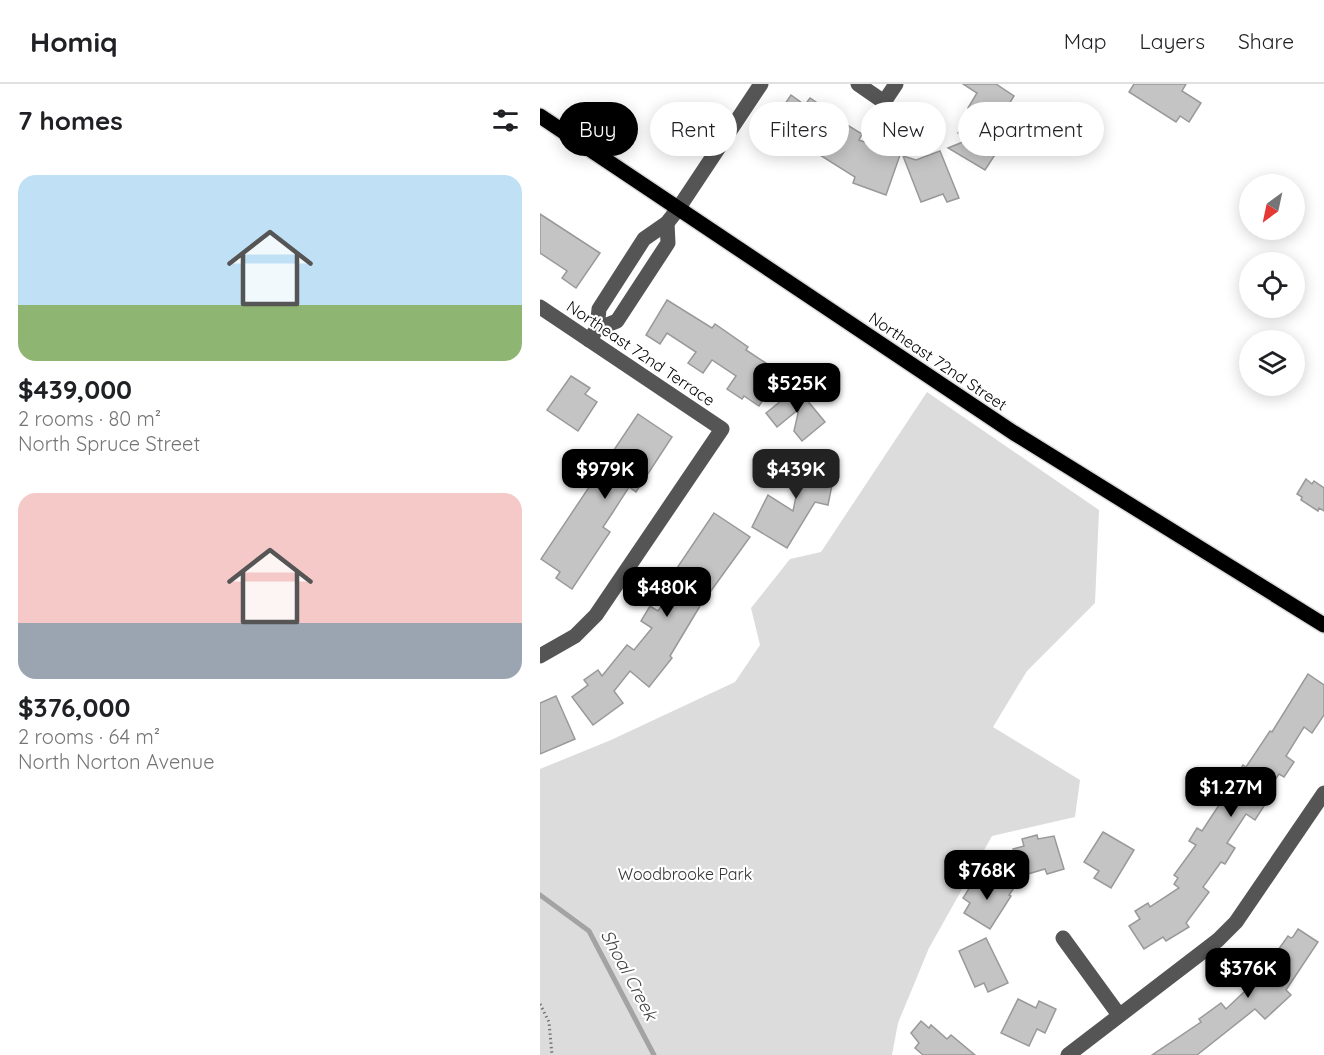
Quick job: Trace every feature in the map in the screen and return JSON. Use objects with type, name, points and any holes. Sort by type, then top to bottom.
[{"type":"main road","name":"Northeast 72nd Street","points":[[540,116],[1014,433],[1324,626]]},
{"type":"street","points":[[593,334],[599,309],[644,239],[667,223],[678,209],[761,84]]},
{"type":"street","points":[[858,84],[884,102],[896,84]]},
{"type":"street","points":[[593,334],[617,321],[668,243],[667,223]]},
{"type":"street","name":"Northeast 72nd Terrace","points":[[540,307],[593,334],[722,429],[596,615],[575,636],[540,656]]},
{"type":"street","points":[[1068,1055],[1218,940],[1236,922],[1323,797]]},
{"type":"street","points":[[1063,938],[1119,1015]]},
{"type":"path","points":[[540,1004],[549,1022],[552,1055]]},
{"type":"green space","name":"Woodbrooke Park","points":[[927,392],[1099,510],[1095,603],[1027,671],[993,727],[1080,780],[1075,817],[992,836],[929,948],[898,1023],[892,1055],[540,1055],[540,769],[611,740],[735,682],[760,645],[751,608],[790,559],[821,552]]},
{"type":"building","points":[[963,84],[996,84],[1014,96],[1010,102],[972,102],[977,93]]},
{"type":"building","points":[[1134,84],[1186,84],[1182,91],[1201,103],[1189,122],[1180,116],[1176,122],[1129,92]]},
{"type":"building","points":[[791,95],[801,102],[786,102]]},
{"type":"building","points":[[849,126],[861,133],[859,140],[861,141],[861,156],[900,156],[886,195],[853,183],[855,177],[822,156],[849,156]]},
{"type":"building","points":[[958,144],[958,154],[948,148]]},
{"type":"building","points":[[903,156],[916,160],[927,156],[942,156],[959,198],[947,202],[943,194],[921,202]]},
{"type":"building","points":[[961,156],[994,156],[985,170]]},
{"type":"building","points":[[540,214],[600,253],[576,288],[562,278],[567,271],[540,253]]},
{"type":"building","points":[[667,300],[712,328],[715,324],[748,347],[746,350],[781,373],[759,406],[727,389],[736,376],[712,360],[703,373],[688,363],[696,352],[667,333],[660,344],[646,335]]},
{"type":"building","points":[[571,376],[590,388],[585,394],[597,402],[578,431],[547,410]]},
{"type":"building","points":[[797,388],[825,422],[802,441],[794,431],[799,409],[777,427],[766,413]]},
{"type":"building","points":[[638,414],[672,437],[636,492],[629,487],[603,527],[610,532],[572,589],[556,578],[560,572],[541,559]]},
{"type":"building","points":[[789,455],[836,465],[828,505],[815,502],[787,548],[752,527],[768,495],[793,511],[800,477],[785,474]]},
{"type":"building","points":[[1306,479],[1324,488],[1324,511],[1319,508],[1318,511],[1301,500],[1302,497],[1297,494]]},
{"type":"building","points":[[714,513],[750,537],[700,606],[670,656],[672,658],[649,687],[630,671],[614,691],[623,703],[593,725],[572,697],[588,685],[584,680],[598,670],[602,676],[627,645],[634,650],[652,628],[641,621],[650,606],[658,611],[683,572],[677,568]]},
{"type":"building","points":[[1308,674],[1324,685],[1324,715],[1312,733],[1304,727],[1286,756],[1294,762],[1284,777],[1279,774],[1259,803],[1264,806],[1255,820],[1246,814],[1227,843],[1235,848],[1225,864],[1221,862],[1203,887],[1209,892],[1186,923],[1189,927],[1166,941],[1163,937],[1144,949],[1129,926],[1140,919],[1135,911],[1148,903],[1150,907],[1179,888],[1174,884],[1178,878],[1174,875],[1196,845],[1189,841],[1197,828],[1202,831],[1223,799],[1221,797],[1243,765],[1246,767],[1270,731],[1272,732]]},
{"type":"building","points":[[556,696],[575,739],[540,754],[540,703]]},
{"type":"building","points":[[1103,832],[1134,850],[1111,888],[1094,878],[1099,871],[1084,862]]},
{"type":"building","points":[[1037,835],[1038,839],[1054,836],[1064,869],[1047,874],[1045,869],[1021,876],[1013,849],[1024,846],[1022,839]]},
{"type":"building","points":[[977,876],[993,886],[998,878],[1014,888],[990,929],[964,913],[970,903],[963,898]]},
{"type":"building","points":[[1298,929],[1318,942],[1286,990],[1291,995],[1265,1019],[1255,1009],[1197,1055],[1152,1055],[1201,1022],[1199,1019],[1221,1003],[1226,1009],[1278,960],[1273,957],[1288,936],[1293,937]]},
{"type":"building","points":[[986,938],[1008,983],[988,992],[984,983],[975,987],[959,951]]},
{"type":"building","points":[[1018,999],[1036,1008],[1039,1001],[1056,1009],[1045,1033],[1037,1029],[1029,1046],[1001,1033]]},
{"type":"building","points":[[921,1021],[929,1028],[931,1025],[947,1039],[951,1035],[975,1055],[923,1055],[915,1048],[919,1043],[911,1033]]},
{"type":"waterway","name":"Shoal Creek","points":[[540,895],[589,931],[654,1055]]}]
